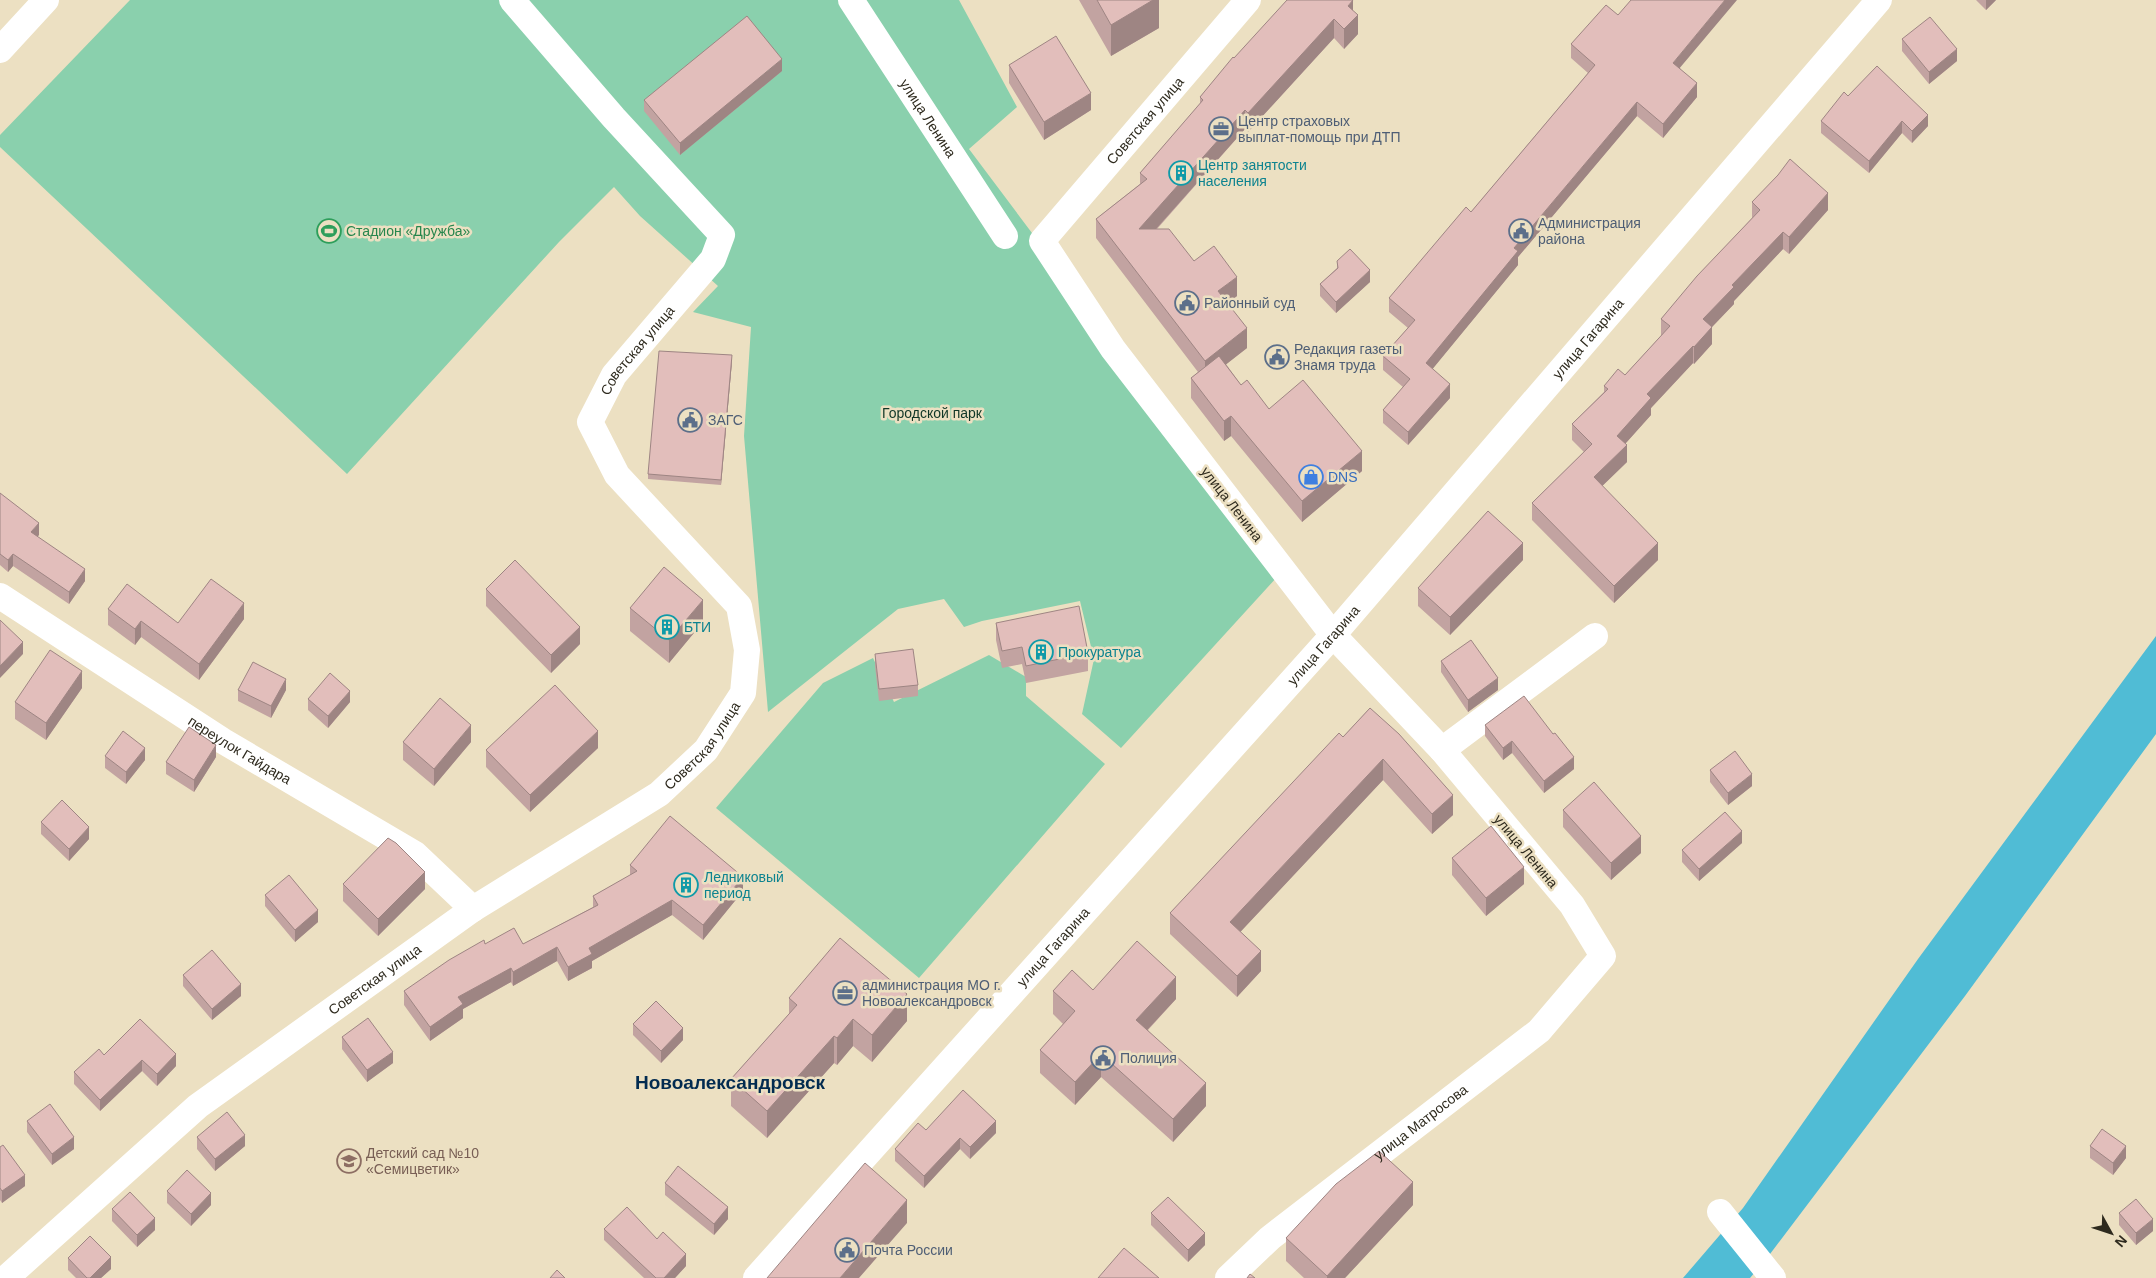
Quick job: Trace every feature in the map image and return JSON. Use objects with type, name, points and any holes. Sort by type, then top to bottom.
[{"type":"street","points":[[0,50],[46,0]]},
{"type":"street","name":"Советская улица","points":[[6,1278],[198,1106],[473,909],[659,794],[706,750],[744,693],[747,650],[738,606],[617,475],[590,422],[614,375],[713,259],[722,235],[614,118],[512,0]]},
{"type":"street","name":"улица Ленина","points":[[851,0],[1005,236]]},
{"type":"street","name":"Советская улица","points":[[1042,241],[1248,0]]},
{"type":"street","name":"улица Гагарина","points":[[756,1278],[1333,636],[1879,0]]},
{"type":"street","name":"улица Ленина","points":[[1042,241],[1113,349],[1333,636],[1442,750],[1572,905],[1603,956]]},
{"type":"street","name":"переулок Гайдара","points":[[0,596],[224,741],[415,854],[473,909]]},
{"type":"street","points":[[1442,750],[1594,636]]},
{"type":"street","name":"улица Матросова","points":[[1228,1278],[1270,1238],[1539,1031],[1603,956]]},
{"type":"street","points":[[1720,1212],[1774,1278]]},
{"type":"green space","name":"Городской парк","points":[[130,0],[959,0],[1017,107],[969,149],[1041,245],[1277,577],[1121,748],[1082,714],[1094,659],[1080,601],[982,621],[964,627],[944,599],[898,609],[768,712],[744,436],[751,327],[693,312],[718,286],[640,216],[614,187],[559,242],[347,474],[0,147],[0,135]]},
{"type":"green space","points":[[989,655],[1026,677],[1026,696],[1105,764],[919,978],[716,808],[823,683],[873,658],[894,702]]},
{"type":"water","points":[[2156,636],[2156,734],[1965,996],[1750,1278],[1683,1278],[1743,1208],[1918,959]]},
{"type":"building","points":[[1097,0],[1153,0],[1111,25]]},
{"type":"building","points":[[1287,0],[1353,0],[1348,6],[1358,15],[1344,29],[1334,19],[1248,113],[1245,110],[1139,229],[1169,229],[1194,261],[1214,246],[1237,277],[1218,291],[1247,328],[1205,361],[1096,219],[1147,179],[1140,173],[1203,100],[1200,97],[1233,57]]},
{"type":"building","points":[[1631,0],[1725,0],[1673,63],[1697,83],[1663,124],[1637,102],[1514,248],[1518,251],[1426,363],[1450,384],[1408,432],[1383,410],[1410,379],[1383,356],[1415,320],[1389,298],[1466,207],[1471,212],[1595,65],[1571,44],[1606,5],[1618,15]]},
{"type":"building","points":[[747,16],[782,59],[680,143],[644,100]]},
{"type":"building","points":[[1930,17],[1957,49],[1929,72],[1902,39]]},
{"type":"building","points":[[1056,36],[1091,93],[1044,122],[1009,65]]},
{"type":"building","points":[[1877,66],[1928,115],[1912,131],[1902,121],[1869,161],[1821,121],[1844,92],[1848,96]]},
{"type":"building","points":[[1790,159],[1828,193],[1789,237],[1783,232],[1732,285],[1734,287],[1703,319],[1712,327],[1647,394],[1651,398],[1617,436],[1627,445],[1594,477],[1658,543],[1614,586],[1532,503],[1592,444],[1572,424],[1608,389],[1604,386],[1618,369],[1625,375],[1670,326],[1661,319],[1697,276],[1760,210],[1752,202],[1778,175]]},
{"type":"building","points":[[1350,249],[1370,270],[1336,302],[1320,284],[1338,268],[1337,261]]},
{"type":"building","name":"ЗАГС","points":[[659,351],[732,355],[721,480],[648,474]]},
{"type":"building","points":[[1219,356],[1241,385],[1247,380],[1269,409],[1303,380],[1362,451],[1302,501],[1231,416],[1224,421],[1191,378]]},
{"type":"building","points":[[0,493],[39,523],[31,532],[85,569],[69,592],[13,554],[8,560],[0,554]]},
{"type":"building","points":[[1488,511],[1523,543],[1450,617],[1418,588]]},
{"type":"building","points":[[515,560],[580,627],[551,655],[486,589]]},
{"type":"building","points":[[664,567],[703,600],[669,640],[630,608]]},
{"type":"building","points":[[211,579],[244,603],[199,664],[141,621],[135,629],[108,609],[127,584],[178,623]]},
{"type":"building","points":[[1079,606],[1088,653],[1026,666],[1022,647],[1002,651],[996,623]]},
{"type":"building","points":[[0,620],[23,642],[0,666]]},
{"type":"building","points":[[1471,640],[1498,678],[1468,700],[1441,661]]},
{"type":"building","points":[[913,649],[918,685],[879,689],[875,654]]},
{"type":"building","points":[[50,650],[82,671],[46,723],[15,702]]},
{"type":"building","points":[[253,662],[286,679],[271,706],[238,690]]},
{"type":"building","points":[[330,673],[350,691],[328,716],[308,699]]},
{"type":"building","points":[[555,685],[598,731],[530,795],[486,750]]},
{"type":"building","points":[[1524,696],[1553,734],[1555,733],[1574,757],[1544,781],[1512,741],[1503,748],[1485,725]]},
{"type":"building","points":[[440,698],[471,725],[434,769],[403,742]]},
{"type":"building","points":[[1370,708],[1399,734],[1453,795],[1432,814],[1383,759],[1230,922],[1261,951],[1237,976],[1170,913],[1339,733],[1343,737]]},
{"type":"building","points":[[189,727],[216,745],[194,780],[166,762]]},
{"type":"building","points":[[123,731],[145,748],[126,772],[105,756]]},
{"type":"building","points":[[1735,751],[1752,774],[1728,793],[1710,770]]},
{"type":"building","points":[[1594,782],[1641,836],[1611,863],[1563,810]]},
{"type":"building","points":[[62,800],[89,827],[69,849],[41,822]]},
{"type":"building","points":[[1725,812],[1742,831],[1699,869],[1682,850]]},
{"type":"building","points":[[670,816],[743,877],[703,925],[672,900],[589,948],[592,954],[568,967],[557,947],[513,972],[511,968],[458,997],[463,1004],[430,1027],[404,991],[449,960],[484,940],[485,944],[514,928],[523,944],[598,905],[593,896],[637,871],[630,865]]},
{"type":"building","points":[[1491,826],[1524,867],[1486,898],[1452,858]]},
{"type":"building","points":[[388,838],[396,843],[425,872],[378,919],[343,884]]},
{"type":"building","points":[[289,875],[318,910],[295,930],[265,895]]},
{"type":"building","points":[[840,938],[907,994],[872,1035],[853,1019],[837,1038],[834,1036],[767,1111],[731,1079],[797,1005],[789,998]]},
{"type":"building","name":"Полиция","points":[[1137,941],[1176,977],[1136,1020],[1206,1083],[1173,1119],[1101,1054],[1075,1082],[1040,1050],[1075,1011],[1053,991],[1072,970],[1093,990]]},
{"type":"building","points":[[212,950],[241,984],[212,1009],[183,975]]},
{"type":"building","points":[[656,1001],[683,1028],[661,1051],[633,1024]]},
{"type":"building","points":[[368,1018],[393,1052],[367,1070],[342,1037]]},
{"type":"building","points":[[140,1019],[176,1054],[157,1074],[142,1060],[100,1100],[74,1072],[99,1049],[104,1055]]},
{"type":"building","points":[[963,1090],[996,1121],[970,1147],[960,1138],[924,1176],[895,1149],[918,1123],[926,1130]]},
{"type":"building","points":[[50,1104],[74,1137],[52,1154],[27,1121]]},
{"type":"building","points":[[227,1112],[245,1135],[215,1159],[197,1137]]},
{"type":"building","points":[[2102,1129],[2126,1146],[2113,1163],[2090,1146]]},
{"type":"building","points":[[3,1145],[25,1175],[2,1191],[0,1188],[0,1147]]},
{"type":"building","points":[[1379,1151],[1413,1182],[1327,1276],[1286,1238],[1336,1184]]},
{"type":"building","points":[[865,1163],[907,1200],[840,1278],[767,1278]]},
{"type":"building","points":[[678,1166],[728,1207],[714,1224],[665,1183]]},
{"type":"building","points":[[187,1170],[211,1193],[191,1214],[167,1191]]},
{"type":"building","points":[[130,1192],[155,1218],[137,1235],[112,1209]]},
{"type":"building","points":[[1168,1197],[1205,1233],[1188,1250],[1151,1213]]},
{"type":"building","points":[[2136,1199],[2153,1219],[2136,1233],[2119,1213]]},
{"type":"building","points":[[627,1207],[657,1239],[663,1232],[686,1254],[664,1278],[656,1278],[604,1229]]},
{"type":"building","points":[[90,1236],[111,1257],[90,1278],[87,1278],[68,1258]]},
{"type":"building","points":[[1124,1248],[1159,1278],[1098,1278]]},
{"type":"building","points":[[557,1270],[565,1278],[550,1278]]},
{"type":"building","points":[[1250,1274],[1255,1278],[1247,1278]]},
{"type":"place","name":"Центр страховых выплат-помощь при ДТП","points":[[1221,129]]},
{"type":"place","name":"Центр занятости населения","points":[[1181,173]]},
{"type":"place","name":"Стадион «Дружба»","points":[[329,231]]},
{"type":"place","name":"Администрация района","points":[[1521,231]]},
{"type":"place","name":"Районный суд","points":[[1187,303]]},
{"type":"place","name":"Редакция газеты Знамя труда","points":[[1277,357]]},
{"type":"place","name":"ЗАГС","points":[[690,420]]},
{"type":"place","name":"DNS","points":[[1311,477]]},
{"type":"place","name":"БТИ","points":[[667,627]]},
{"type":"place","name":"Прокуратура","points":[[1041,652]]},
{"type":"place","name":"Ледниковый период","points":[[686,885]]},
{"type":"place","name":"администрация МО г. Новоалександровск","points":[[845,993]]},
{"type":"place","name":"Полиция","points":[[1103,1058]]},
{"type":"place","name":"Детский сад №10 «Семицветик»","points":[[349,1161]]},
{"type":"place","name":"Почта России","points":[[847,1250]]},
{"type":"district","name":"Новоалександровск","points":[[730,1082]]}]
